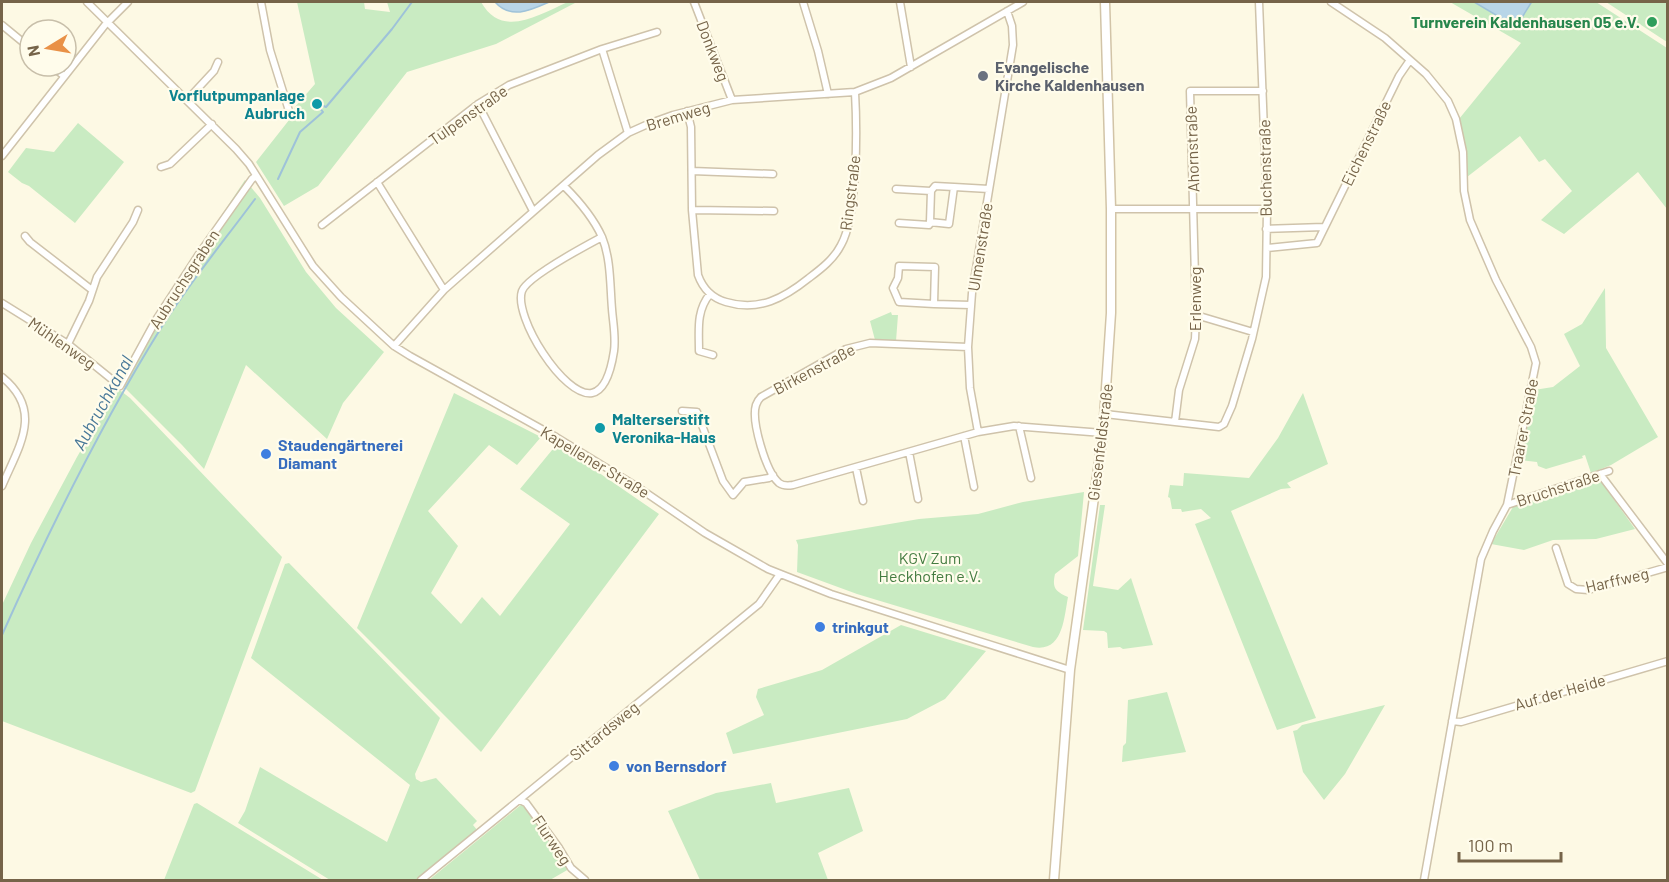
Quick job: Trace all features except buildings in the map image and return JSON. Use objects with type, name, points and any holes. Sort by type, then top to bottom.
[{"type":"main road","name":"Giesenfeldstraße","points":[[1054,880],[1070,670],[1103,433],[1112,313],[1105,2]]},
{"type":"street","name":"Kapellener Straße","points":[[87,2],[188,99],[249,164],[313,266],[341,297],[394,346],[456,383],[556,437],[636,486],[705,533],[780,574],[831,594],[1070,670]]},
{"type":"street","points":[[78,58],[108,21],[128,2]]},
{"type":"street","points":[[261,2],[270,50],[290,114]]},
{"type":"street","name":"Donkweg","points":[[694,2],[732,100]]},
{"type":"street","points":[[803,2],[828,94]]},
{"type":"street","points":[[900,2],[911,67]]},
{"type":"street","name":"Bremweg","points":[[394,346],[444,290],[598,155],[628,134],[648,124],[687,111],[732,100],[855,92],[891,78],[1023,2]]},
{"type":"street","name":"Buchenstraße","points":[[1105,414],[1211,428],[1224,424],[1232,406],[1266,277],[1267,209],[1259,2]]},
{"type":"street","name":"Traarer Straße","points":[[1331,2],[1376,31],[1410,60],[1438,88],[1456,119],[1463,152],[1464,191],[1470,220],[1496,280],[1531,347],[1536,363],[1507,505],[1482,559],[1424,880]]},
{"type":"street","name":"Ulmenstraße","points":[[978,432],[970,388],[969,347],[972,305],[1013,45],[1012,26],[1007,11]]},
{"type":"street","points":[[2,25],[18,38]]},
{"type":"street","name":"Tulpenstraße","points":[[322,225],[478,104],[509,85],[602,49],[657,32]]},
{"type":"street","points":[[602,49],[628,134]]},
{"type":"street","name":"Eichenstraße","points":[[1267,248],[1317,243],[1399,76],[1410,60]]},
{"type":"street","points":[[188,99],[214,71],[218,62]]},
{"type":"street","points":[[2,156],[62,78]]},
{"type":"street","name":"Ahornstraße","points":[[1194,209],[1190,91],[1263,91]]},
{"type":"street","name":"Ringstraße","points":[[710,294],[717,300],[737,306],[770,303],[784,297],[803,283],[842,245],[851,204],[855,163],[855,92]]},
{"type":"street","points":[[478,104],[534,211]]},
{"type":"street","points":[[687,111],[691,127],[692,210],[698,275],[701,284],[710,294],[702,303],[699,318],[699,351],[713,355]]},
{"type":"street","points":[[160,167],[170,164],[212,124]]},
{"type":"street","points":[[692,171],[773,174]]},
{"type":"street","name":"Aubruchsgraben","points":[[120,386],[156,320],[199,254],[256,176]]},
{"type":"street","points":[[377,182],[444,290]]},
{"type":"street","points":[[564,186],[593,219],[602,237],[608,265],[615,332],[614,350],[602,387],[595,392],[588,393],[573,386],[554,368],[543,353],[527,322],[522,304],[522,291],[527,284],[547,270],[602,237]]},
{"type":"street","name":"Ulmenstraße","points":[[896,189],[931,191],[936,186],[989,189]]},
{"type":"street","name":"Ulmenstraße","points":[[899,223],[949,224],[954,187]]},
{"type":"street","points":[[930,222],[931,191]]},
{"type":"street","points":[[1111,209],[1267,209]]},
{"type":"street","name":"Erlenweg","points":[[1175,422],[1179,390],[1195,339],[1197,315],[1194,209]]},
{"type":"street","points":[[68,344],[82,317],[97,277],[134,222],[138,210]]},
{"type":"street","points":[[692,210],[774,211]]},
{"type":"street","points":[[1266,229],[1324,227]]},
{"type":"street","points":[[25,236],[92,290]]},
{"type":"street","name":"Ulmenstraße","points":[[933,304],[935,267],[899,266],[898,278],[893,288],[899,302],[933,304],[972,305]]},
{"type":"street","name":"Mühlenweg","points":[[2,303],[68,344],[120,386]]},
{"type":"street","points":[[1197,315],[1253,332]]},
{"type":"street","name":"Birkenstraße","points":[[773,475],[761,447],[756,426],[756,403],[761,397],[859,344],[969,347]]},
{"type":"street","points":[[2,377],[22,399],[26,417],[22,438],[2,486]]},
{"type":"street","points":[[682,411],[697,412],[723,481],[733,495],[744,482],[769,478],[773,475],[777,482],[784,486],[793,485],[978,432],[1019,426],[1103,433]]},
{"type":"street","points":[[1019,426],[1031,478]]},
{"type":"street","points":[[964,436],[974,487]]},
{"type":"street","points":[[909,452],[918,499]]},
{"type":"street","points":[[856,468],[863,501]]},
{"type":"street","name":"Bruchstraße","points":[[1507,505],[1609,471]]},
{"type":"street","points":[[1600,474],[1668,566]]},
{"type":"street","name":"Harffweg","points":[[1556,548],[1568,584],[1576,589],[1588,590],[1668,566]]},
{"type":"street","name":"Sittardsweg","points":[[421,880],[759,604],[780,574]]},
{"type":"street","name":"Auf der Heide","points":[[1452,721],[1461,722],[1668,661]]},
{"type":"street","name":"Flurweg","points":[[520,800],[526,803],[560,848],[571,868],[585,880]]},
{"type":"green space","points":[[297,2],[364,2],[365,9],[390,12],[387,2],[481,2],[490,13],[510,22],[533,17],[568,2],[575,3],[496,44],[407,72],[318,186],[284,206],[256,162],[293,115],[295,107],[315,84]]},
{"type":"green space","points":[[1450,2],[1474,2],[1516,27],[1531,3],[1534,2],[1596,2],[1667,48],[1667,209],[1638,172],[1564,234],[1541,220],[1572,191],[1545,159],[1539,162],[1520,136],[1467,177],[1465,148],[1459,119],[1521,43]]},
{"type":"green space","name":"Turnverein Kaldenhausen 05 e.V.","points":[[1606,2],[1667,2],[1667,42]]},
{"type":"green space","points":[[78,123],[124,162],[75,223],[8,172],[26,148],[54,152]]},
{"type":"green space","points":[[245,180],[260,198],[306,272],[336,308],[384,352],[343,403],[327,439],[246,365],[204,469],[120,383],[153,318]]},
{"type":"green space","points":[[1605,288],[1606,348],[1658,437],[1611,465],[1591,473],[1585,455],[1582,456],[1583,458],[1546,469],[1538,466],[1537,462],[1521,460],[1534,390],[1553,387],[1580,366],[1564,334],[1582,324]]},
{"type":"green space","points":[[891,312],[892,315],[898,315],[896,341],[875,340],[870,321]]},
{"type":"green space","points":[[117,388],[130,398],[282,557],[195,791],[191,793],[2,721],[2,605],[31,543]]},
{"type":"green space","points":[[454,393],[541,437],[517,465],[489,445],[428,511],[458,546],[431,593],[461,624],[482,597],[500,616],[570,524],[520,489],[557,444],[659,514],[481,752],[357,628]]},
{"type":"green space","points":[[1303,393],[1328,464],[1287,483],[1291,488],[1281,489],[1231,511],[1316,718],[1277,730],[1195,524],[1211,518],[1201,509],[1182,512],[1181,509],[1172,509],[1168,497],[1170,485],[1183,486],[1184,473],[1249,478],[1278,438]]},
{"type":"green space","points":[[1597,480],[1603,484],[1635,529],[1596,539],[1553,540],[1524,550],[1491,544],[1513,507]]},
{"type":"green space","name":"KGV Zum Heckhofen e.V.","points":[[1084,492],[1078,556],[1055,574],[1054,586],[1068,597],[1063,624],[1051,645],[1033,647],[857,594],[797,572],[798,545],[796,540],[919,519],[978,514],[1023,502]]},
{"type":"green space","points":[[1100,505],[1105,505],[1093,586],[1118,590],[1131,578],[1153,645],[1123,649],[1108,648],[1107,633],[1083,630]]},
{"type":"green space","points":[[289,563],[440,718],[415,774],[416,779],[421,782],[436,778],[477,821],[473,825],[478,831],[418,880],[330,880],[238,823],[245,811],[260,767],[387,842],[410,785],[251,658],[285,564]]},
{"type":"green space","points":[[901,625],[986,651],[945,699],[907,719],[733,754],[726,733],[764,715],[756,697],[758,689],[822,670]]},
{"type":"green space","points":[[1167,692],[1186,752],[1122,762],[1123,746],[1126,743],[1128,700]]},
{"type":"green space","points":[[1385,705],[1345,774],[1324,800],[1303,772],[1293,731],[1302,725]]},
{"type":"green space","points":[[771,783],[776,803],[849,788],[863,831],[818,853],[828,880],[700,880],[668,811],[716,793]]},
{"type":"green space","points":[[197,803],[323,880],[164,880],[194,804]]},
{"type":"green space","points":[[522,804],[526,806],[569,869],[550,880],[429,880]]},
{"type":"water","points":[[495,2],[549,2],[521,12],[514,12],[508,11]]},
{"type":"water","points":[[1474,2],[1529,2],[1531,3],[1516,27]]},
{"type":"waterway","name":"Aubruchkanal","points":[[321,105],[326,107],[412,2]]},
{"type":"waterway","name":"Aubruchkanal","points":[[278,179],[300,132],[323,112],[319,107]]},
{"type":"waterway","name":"Aubruchkanal","points":[[2,635],[76,479],[139,365],[183,295],[255,199]]},
{"type":"place","name":"Turnverein Kaldenhausen 05 e.V.","points":[[1652,22]]},
{"type":"place","name":"Evangelische Kirche Kaldenhausen","points":[[983,76]]},
{"type":"place","name":"Vorflutpumpanlage Aubruch","points":[[317,104]]},
{"type":"place","name":"Malterserstift Veronika-Haus","points":[[600,428]]},
{"type":"place","name":"Staudengärtnerei Diamant","points":[[266,454]]},
{"type":"place","name":"trinkgut","points":[[820,627]]},
{"type":"place","name":"von Bernsdorf","points":[[614,766]]}]
